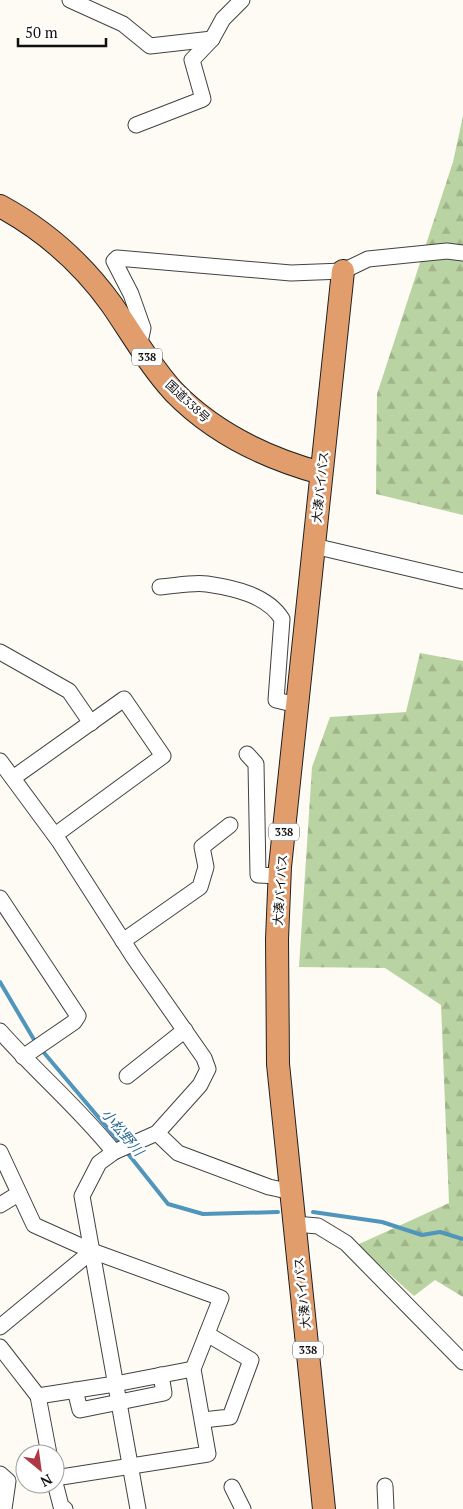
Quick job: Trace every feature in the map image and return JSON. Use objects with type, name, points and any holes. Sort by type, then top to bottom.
[{"type":"highway","name":"国道338号","points":[[0,206],[28,221],[68,253],[94,281],[139,347],[174,391],[206,420],[243,444],[321,473]]},
{"type":"highway","name":"大湊バイパス","points":[[324,1509],[278,1064],[277,939],[280,876],[343,271]]},
{"type":"street","points":[[70,0],[123,24],[150,46],[212,39]]},
{"type":"street","points":[[136,125],[204,99],[192,60],[212,39],[223,20],[242,0]]},
{"type":"street","points":[[139,347],[142,328],[131,294],[114,261],[117,258],[291,273],[343,271],[368,259],[447,251],[463,253]]},
{"type":"street","points":[[314,546],[463,581]]},
{"type":"street","points":[[160,587],[206,584],[254,596],[276,609],[282,620],[276,700],[298,705]]},
{"type":"street","points":[[0,652],[69,692],[91,723]]},
{"type":"street","points":[[13,778],[124,700],[164,756],[55,835]]},
{"type":"street","points":[[247,754],[256,764],[258,875],[280,876]]},
{"type":"street","points":[[0,761],[55,835],[123,941],[185,1030],[208,1068],[200,1085],[157,1133],[121,1149],[100,1163],[82,1196],[138,1509]]},
{"type":"street","points":[[123,941],[200,887],[206,867],[202,847],[230,825]]},
{"type":"street","points":[[0,898],[78,1016],[74,1022],[33,1050]]},
{"type":"street","points":[[127,1076],[185,1030]]},
{"type":"street","points":[[0,1031],[33,1050],[89,1120],[121,1149]]},
{"type":"street","points":[[157,1133],[178,1153],[269,1187],[292,1192]]},
{"type":"street","points":[[0,1152],[18,1194],[34,1224],[92,1251],[222,1298],[193,1368],[208,1454],[65,1477]]},
{"type":"street","points":[[0,1204],[18,1194]]},
{"type":"street","points":[[295,1224],[318,1226],[346,1243],[463,1362]]},
{"type":"street","points":[[0,1328],[92,1251]]},
{"type":"street","points":[[203,1420],[230,1417],[251,1360],[207,1334]]},
{"type":"street","points":[[0,1347],[38,1396],[47,1444]]},
{"type":"street","points":[[38,1396],[115,1384],[193,1368]]},
{"type":"street","points":[[75,1390],[80,1410],[164,1393],[160,1375]]},
{"type":"street","points":[[0,1474],[8,1481],[4,1509]]},
{"type":"street","points":[[385,1486],[386,1509]]},
{"type":"street","points":[[232,1487],[243,1509]]},
{"type":"street","points":[[58,1494],[61,1506],[65,1509]]},
{"type":"green space","points":[[463,116],[463,515],[376,494],[377,394],[453,162]]},
{"type":"green space","points":[[420,653],[463,661],[463,1297],[435,1280],[414,1296],[357,1245],[449,1203],[441,1005],[385,968],[299,967],[312,767],[330,717],[406,712]]},
{"type":"waterway","name":"小松野川","points":[[0,982],[36,1043]]},
{"type":"waterway","name":"小松野川","points":[[40,1048],[121,1144]]},
{"type":"waterway","name":"小松野川","points":[[125,1150],[168,1204],[203,1214],[278,1212]]},
{"type":"waterway","name":"小松野川","points":[[313,1212],[382,1222],[422,1235],[440,1232],[463,1239]]}]
